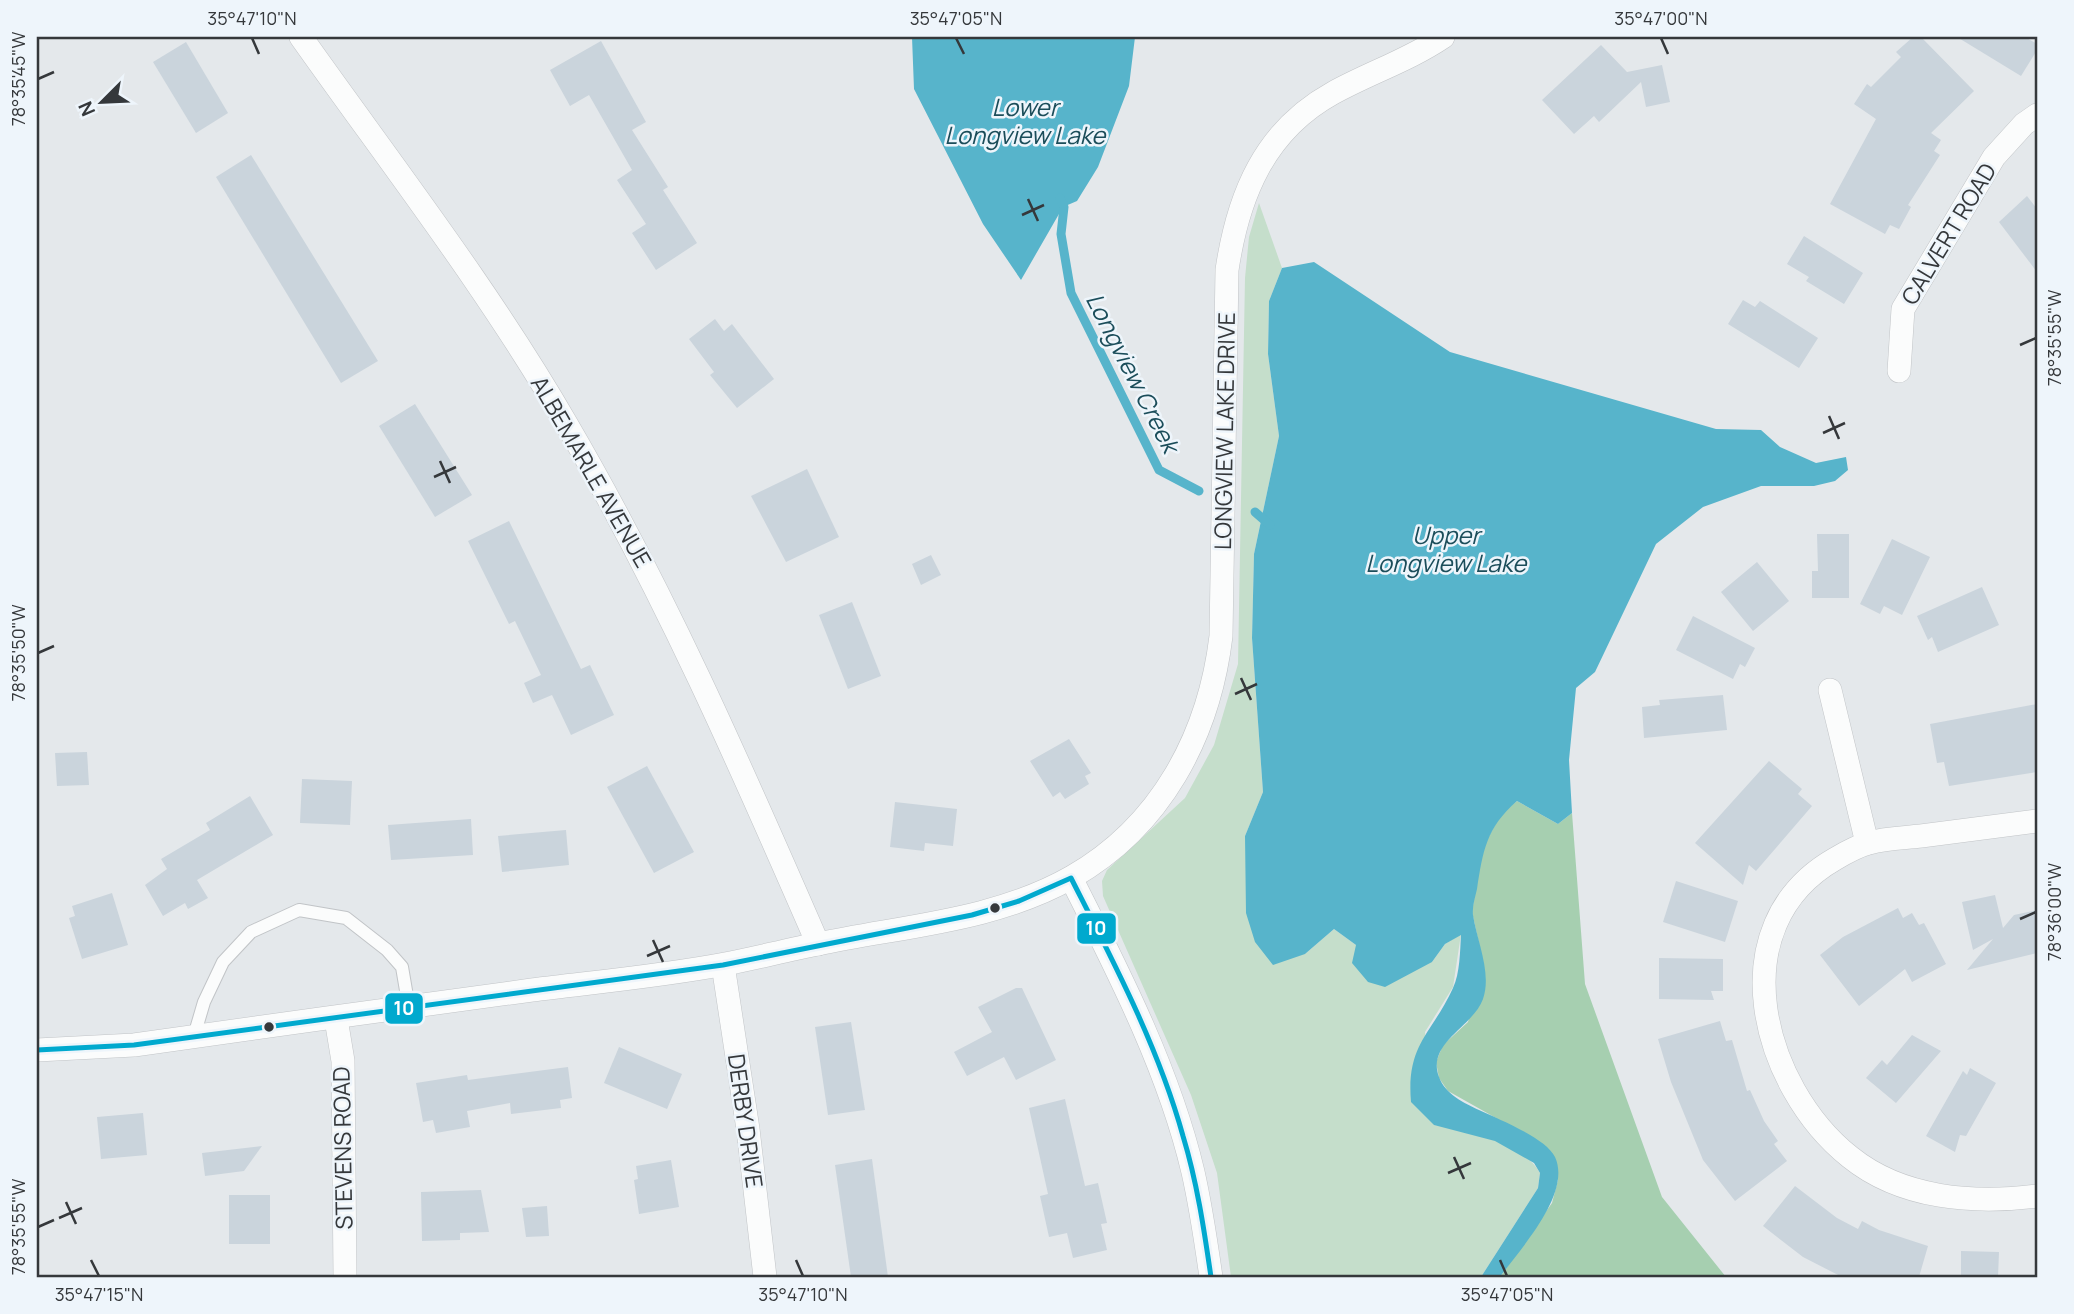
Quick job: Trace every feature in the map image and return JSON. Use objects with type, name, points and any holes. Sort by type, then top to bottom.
[{"type":"street","name":"ALBEMARLE AVENUE","points":[[301,37],[474,281],[573,435],[638,551],[750,786],[818,944]]},
{"type":"street","name":"LONGVIEW LAKE DRIVE","points":[[37,1050],[134,1045],[723,965],[972,915],[1019,901],[1071,878],[1107,853],[1137,826],[1182,767],[1208,708],[1222,636],[1227,270],[1233,231],[1247,187],[1272,144],[1306,110],[1443,37]]},
{"type":"street","name":"CALVERT ROAD","points":[[1899,371],[1903,309],[1994,157],[2024,124],[2037,115]]},
{"type":"street","points":[[1830,690],[1867,843]]},
{"type":"street","points":[[2037,821],[1867,843],[1833,860],[1810,879],[1777,923],[1766,953],[1762,981],[1766,1022],[1777,1058],[1798,1100],[1821,1129],[1851,1158],[1884,1178],[1920,1191],[1958,1199],[2004,1201],[2037,1196]]},
{"type":"street","points":[[1071,878],[1158,1068],[1181,1131],[1203,1221],[1211,1277]]},
{"type":"street","name":"DERBY DRIVE","points":[[723,965],[748,1129],[765,1277]]},
{"type":"street","name":"STEVENS ROAD","points":[[336,1019],[343,1061],[345,1277]]},
{"type":"lane","points":[[194,1036],[204,1002],[223,962],[251,933],[299,911],[346,918],[387,950],[402,967],[410,1008]]},
{"type":"green space","points":[[1259,203],[1282,268],[1269,301],[1268,354],[1279,436],[1254,554],[1252,638],[1263,792],[1245,836],[1305,954],[1334,929],[1356,945],[1432,962],[1445,944],[1461,934],[1453,987],[1425,1032],[1434,1125],[1493,1139],[1521,1153],[1540,1173],[1538,1188],[1481,1277],[1231,1277],[1217,1173],[1191,1095],[1103,896],[1102,881],[1107,870],[1185,798],[1214,745],[1238,664],[1245,278],[1249,237]]},
{"type":"green space","points":[[1517,801],[1558,824],[1572,813],[1585,984],[1662,1197],[1726,1277],[1500,1277],[1552,1203],[1558,1180],[1496,1118],[1448,1091],[1439,1078],[1436,1062],[1443,1045],[1468,1022],[1484,966],[1472,912],[1482,849],[1501,814]]},
{"type":"water","name":"Lower Longview Lake","points":[[912,37],[1135,37],[1129,86],[1098,167],[1077,201],[1063,207],[1021,280],[983,224],[914,89]]},
{"type":"water","name":"Upper Longview Lake","points":[[1314,262],[1450,352],[1716,429],[1761,430],[1780,447],[1816,463],[1846,457],[1848,470],[1835,481],[1814,486],[1761,486],[1703,507],[1656,544],[1595,672],[1576,688],[1569,760],[1572,813],[1558,824],[1517,801],[1492,831],[1481,863],[1473,906],[1485,968],[1483,999],[1478,1009],[1439,1054],[1439,1077],[1450,1093],[1461,1101],[1542,1143],[1555,1157],[1558,1172],[1550,1204],[1531,1236],[1500,1277],[1481,1277],[1538,1188],[1540,1173],[1534,1163],[1495,1141],[1434,1125],[1411,1102],[1412,1066],[1422,1040],[1445,1004],[1455,982],[1461,935],[1445,944],[1432,962],[1385,987],[1368,982],[1352,963],[1356,945],[1334,929],[1305,954],[1273,965],[1255,942],[1246,913],[1245,836],[1263,792],[1252,638],[1254,554],[1279,436],[1268,354],[1269,301],[1282,268]]},
{"type":"building","points":[[1913,37],[1921,37],[1974,91],[1931,133],[1941,140],[1934,151],[1940,155],[1908,205],[1911,207],[1899,229],[1890,225],[1885,234],[1830,204],[1876,119],[1854,104],[1867,84],[1871,87],[1901,57],[1896,52]]},
{"type":"building","points":[[1957,37],[2025,37],[2037,44],[2037,50],[2021,76]]},
{"type":"building","points":[[601,41],[646,122],[632,130],[668,187],[663,190],[697,243],[656,270],[632,233],[646,224],[617,180],[632,170],[589,95],[570,106],[550,70]]},
{"type":"building","points":[[186,42],[228,113],[196,133],[153,62]]},
{"type":"building","points":[[1601,45],[1627,72],[1662,65],[1670,102],[1646,107],[1641,82],[1599,122],[1594,116],[1574,134],[1542,100]]},
{"type":"building","points":[[251,155],[378,361],[341,383],[216,177]]},
{"type":"building","points":[[2027,196],[2037,209],[2037,272],[1999,222]]},
{"type":"building","points":[[1804,236],[1863,273],[1844,304],[1806,281],[1809,277],[1787,264]]},
{"type":"building","points":[[1743,300],[1755,307],[1760,301],[1818,338],[1799,368],[1728,324]]},
{"type":"building","points":[[715,319],[724,331],[732,324],[774,379],[737,408],[710,375],[714,372],[689,339]]},
{"type":"building","points":[[415,404],[472,495],[435,517],[379,426]]},
{"type":"building","points":[[807,469],[839,537],[786,562],[751,496]]},
{"type":"building","points":[[509,521],[581,669],[590,665],[614,715],[571,735],[552,695],[533,703],[524,683],[541,675],[515,621],[509,624],[468,541]]},
{"type":"building","points":[[1817,534],[1849,534],[1849,598],[1812,598],[1812,571],[1818,571]]},
{"type":"building","points":[[1892,539],[1930,557],[1902,615],[1884,606],[1880,614],[1860,604]]},
{"type":"building","points":[[931,555],[941,575],[921,585],[912,564]]},
{"type":"building","points":[[1757,562],[1789,601],[1753,631],[1721,592]]},
{"type":"building","points":[[1982,587],[1999,625],[1938,652],[1932,637],[1928,640],[1917,616]]},
{"type":"building","points":[[852,602],[881,676],[848,689],[819,615]]},
{"type":"building","points":[[1693,616],[1755,648],[1745,667],[1740,664],[1733,679],[1676,650]]},
{"type":"building","points":[[1723,695],[1727,730],[1644,738],[1642,707],[1660,705],[1659,700]]},
{"type":"building","points":[[2037,704],[2037,772],[1949,786],[1944,762],[1937,763],[1930,724]]},
{"type":"building","points":[[1069,739],[1091,773],[1085,776],[1089,784],[1065,799],[1060,792],[1053,797],[1030,761]]},
{"type":"building","points":[[87,752],[89,785],[57,786],[55,753]]},
{"type":"building","points":[[1769,761],[1802,789],[1798,794],[1812,806],[1756,871],[1749,865],[1743,885],[1695,843]]},
{"type":"building","points":[[647,766],[694,852],[654,873],[607,787]]},
{"type":"building","points":[[302,779],[352,781],[350,825],[300,823]]},
{"type":"building","points":[[250,796],[273,835],[197,880],[208,898],[188,909],[185,903],[163,916],[145,885],[167,869],[161,859],[210,830],[206,823]]},
{"type":"building","points":[[895,802],[957,809],[953,846],[925,843],[924,851],[890,847]]},
{"type":"building","points":[[471,819],[473,855],[391,860],[388,825]]},
{"type":"building","points":[[566,830],[569,865],[502,872],[498,836]]},
{"type":"building","points":[[1676,881],[1738,901],[1725,942],[1663,922]]},
{"type":"building","points":[[112,893],[128,945],[82,959],[69,918],[75,916],[72,906]]},
{"type":"building","points":[[1995,895],[2003,928],[2014,915],[2037,910],[2037,953],[1967,970],[1993,939],[1973,950],[1962,902]]},
{"type":"building","points":[[1898,908],[1903,918],[1912,913],[1919,925],[1924,923],[1946,964],[1912,982],[1905,969],[1859,1006],[1820,955],[1843,937]]},
{"type":"building","points":[[1659,958],[1723,959],[1723,991],[1711,991],[1714,1000],[1659,999]]},
{"type":"building","points":[[1016,988],[1022,988],[1056,1060],[1016,1080],[1004,1057],[967,1076],[954,1052],[992,1032],[978,1007]]},
{"type":"building","points":[[1720,1021],[1726,1041],[1732,1040],[1747,1091],[1750,1090],[1764,1121],[1778,1141],[1774,1144],[1787,1161],[1735,1201],[1703,1160],[1671,1082],[1658,1039]]},
{"type":"building","points":[[851,1022],[865,1110],[828,1115],[815,1027]]},
{"type":"building","points":[[1912,1035],[1941,1051],[1896,1103],[1866,1078],[1882,1060],[1887,1065]]},
{"type":"building","points":[[619,1047],[682,1074],[667,1109],[604,1083]]},
{"type":"building","points":[[568,1067],[572,1098],[560,1100],[561,1108],[511,1114],[510,1103],[467,1111],[470,1127],[436,1133],[433,1120],[423,1122],[416,1083],[467,1075],[468,1080]]},
{"type":"building","points":[[1970,1068],[1996,1083],[1966,1136],[1960,1135],[1955,1152],[1926,1136],[1963,1071],[1967,1075]]},
{"type":"building","points":[[1065,1099],[1085,1186],[1098,1183],[1107,1223],[1101,1224],[1107,1250],[1073,1258],[1067,1233],[1049,1237],[1040,1196],[1048,1194],[1029,1108]]},
{"type":"building","points":[[143,1113],[147,1155],[101,1159],[97,1117]]},
{"type":"building","points":[[262,1146],[244,1171],[205,1176],[202,1153]]},
{"type":"building","points":[[872,1159],[888,1277],[851,1277],[835,1165]]},
{"type":"building","points":[[671,1160],[679,1207],[639,1214],[634,1180],[638,1179],[636,1166]]},
{"type":"building","points":[[1795,1186],[1837,1218],[1858,1229],[1862,1221],[1879,1230],[1928,1246],[1919,1277],[1842,1277],[1803,1257],[1763,1226]]},
{"type":"building","points":[[481,1190],[489,1232],[460,1233],[460,1240],[422,1241],[421,1192]]},
{"type":"building","points":[[229,1195],[270,1195],[270,1244],[229,1244]]},
{"type":"building","points":[[547,1206],[549,1236],[526,1237],[522,1208]]},
{"type":"building","points":[[1961,1251],[1999,1252],[1998,1277],[1961,1277]]},
{"type":"waterway","name":"Longview Creek","points":[[1060,198],[1064,207],[1061,234],[1071,293],[1159,470],[1199,491]]},
{"type":"waterway","points":[[1255,512],[1270,525]]},
{"type":"transit line","name":"10","points":[[37,1050],[134,1045],[723,965],[972,915],[1019,901],[1071,878],[1133,1004],[1173,1102],[1196,1188],[1211,1277]]}]
